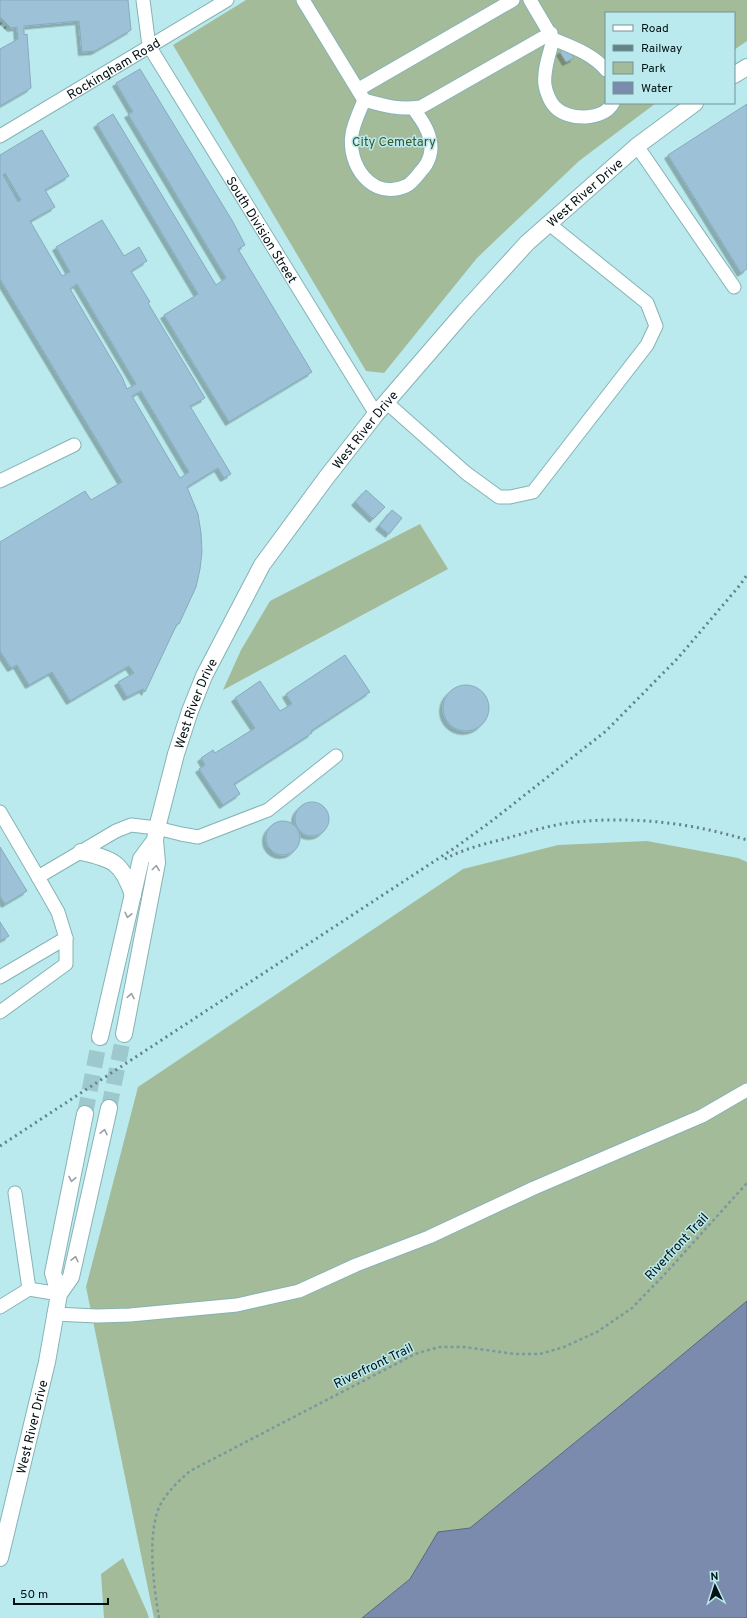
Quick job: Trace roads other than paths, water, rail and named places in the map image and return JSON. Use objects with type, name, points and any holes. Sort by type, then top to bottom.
[{"type":"main road","points":[[735,74],[747,67]]},
{"type":"main road","name":"West River Drive","points":[[124,1034],[157,863],[156,834],[176,754],[190,711],[204,676],[262,565],[326,478],[381,408],[522,248],[637,146],[694,104]]},
{"type":"main road","name":"West River Drive","points":[[100,1037],[141,859],[156,834]]},
{"type":"main road","points":[[81,852],[106,858],[116,864],[127,877],[133,895]]},
{"type":"main road","name":"West River Drive","points":[[0,1558],[46,1362],[54,1314],[59,1294],[71,1277],[109,1108]]},
{"type":"main road","name":"West River Drive","points":[[59,1294],[53,1272],[85,1114]]},
{"type":"street","points":[[143,0],[149,46]]},
{"type":"street","name":"Rockingham Road","points":[[0,136],[227,0]]},
{"type":"street","points":[[303,0],[361,94],[391,108],[421,107],[552,36]]},
{"type":"street","points":[[413,108],[427,129],[431,141],[430,155],[426,166],[416,178],[406,186],[392,189],[378,188],[366,180],[353,160],[352,134],[361,94],[514,0]]},
{"type":"street","points":[[530,0],[552,36],[589,56],[605,69]]},
{"type":"street","points":[[552,36],[545,84],[550,100],[556,108],[563,113],[577,117],[596,115],[606,111],[612,104]]},
{"type":"street","name":"South Division Street","points":[[149,46],[381,408],[499,497],[510,497],[533,492],[647,345],[656,326],[647,303],[548,224]]},
{"type":"street","points":[[637,146],[734,287]]},
{"type":"street","points":[[0,481],[74,445]]},
{"type":"street","points":[[38,877],[116,831],[131,825],[156,834],[181,834],[198,837],[268,810],[336,756]]},
{"type":"street","points":[[0,812],[58,912],[66,938],[66,964],[0,1012]]},
{"type":"street","points":[[0,977],[66,938]]},
{"type":"street","points":[[54,1314],[97,1316],[145,1314],[237,1305],[299,1291],[356,1265],[429,1237],[534,1188],[702,1116],[747,1090]]},
{"type":"street","points":[[15,1193],[29,1289]]},
{"type":"street","points":[[0,1307],[29,1289],[59,1294]]},
{"type":"water","points":[[747,1301],[747,1618],[362,1618],[410,1579],[438,1532],[470,1528]]},
{"type":"tunnel","points":[[109,1108],[124,1034]]},
{"type":"tunnel","points":[[85,1114],[100,1037]]},
{"type":"railway","points":[[0,23],[8,30]]},
{"type":"railway","points":[[0,1146],[456,847],[493,820],[606,731],[678,658],[747,575]]},
{"type":"railway","points":[[445,859],[477,846],[543,828],[560,824],[598,820],[663,822],[705,829],[747,840]]},
{"type":"park label","name":"City Cemetary","points":[[394,141]]}]
